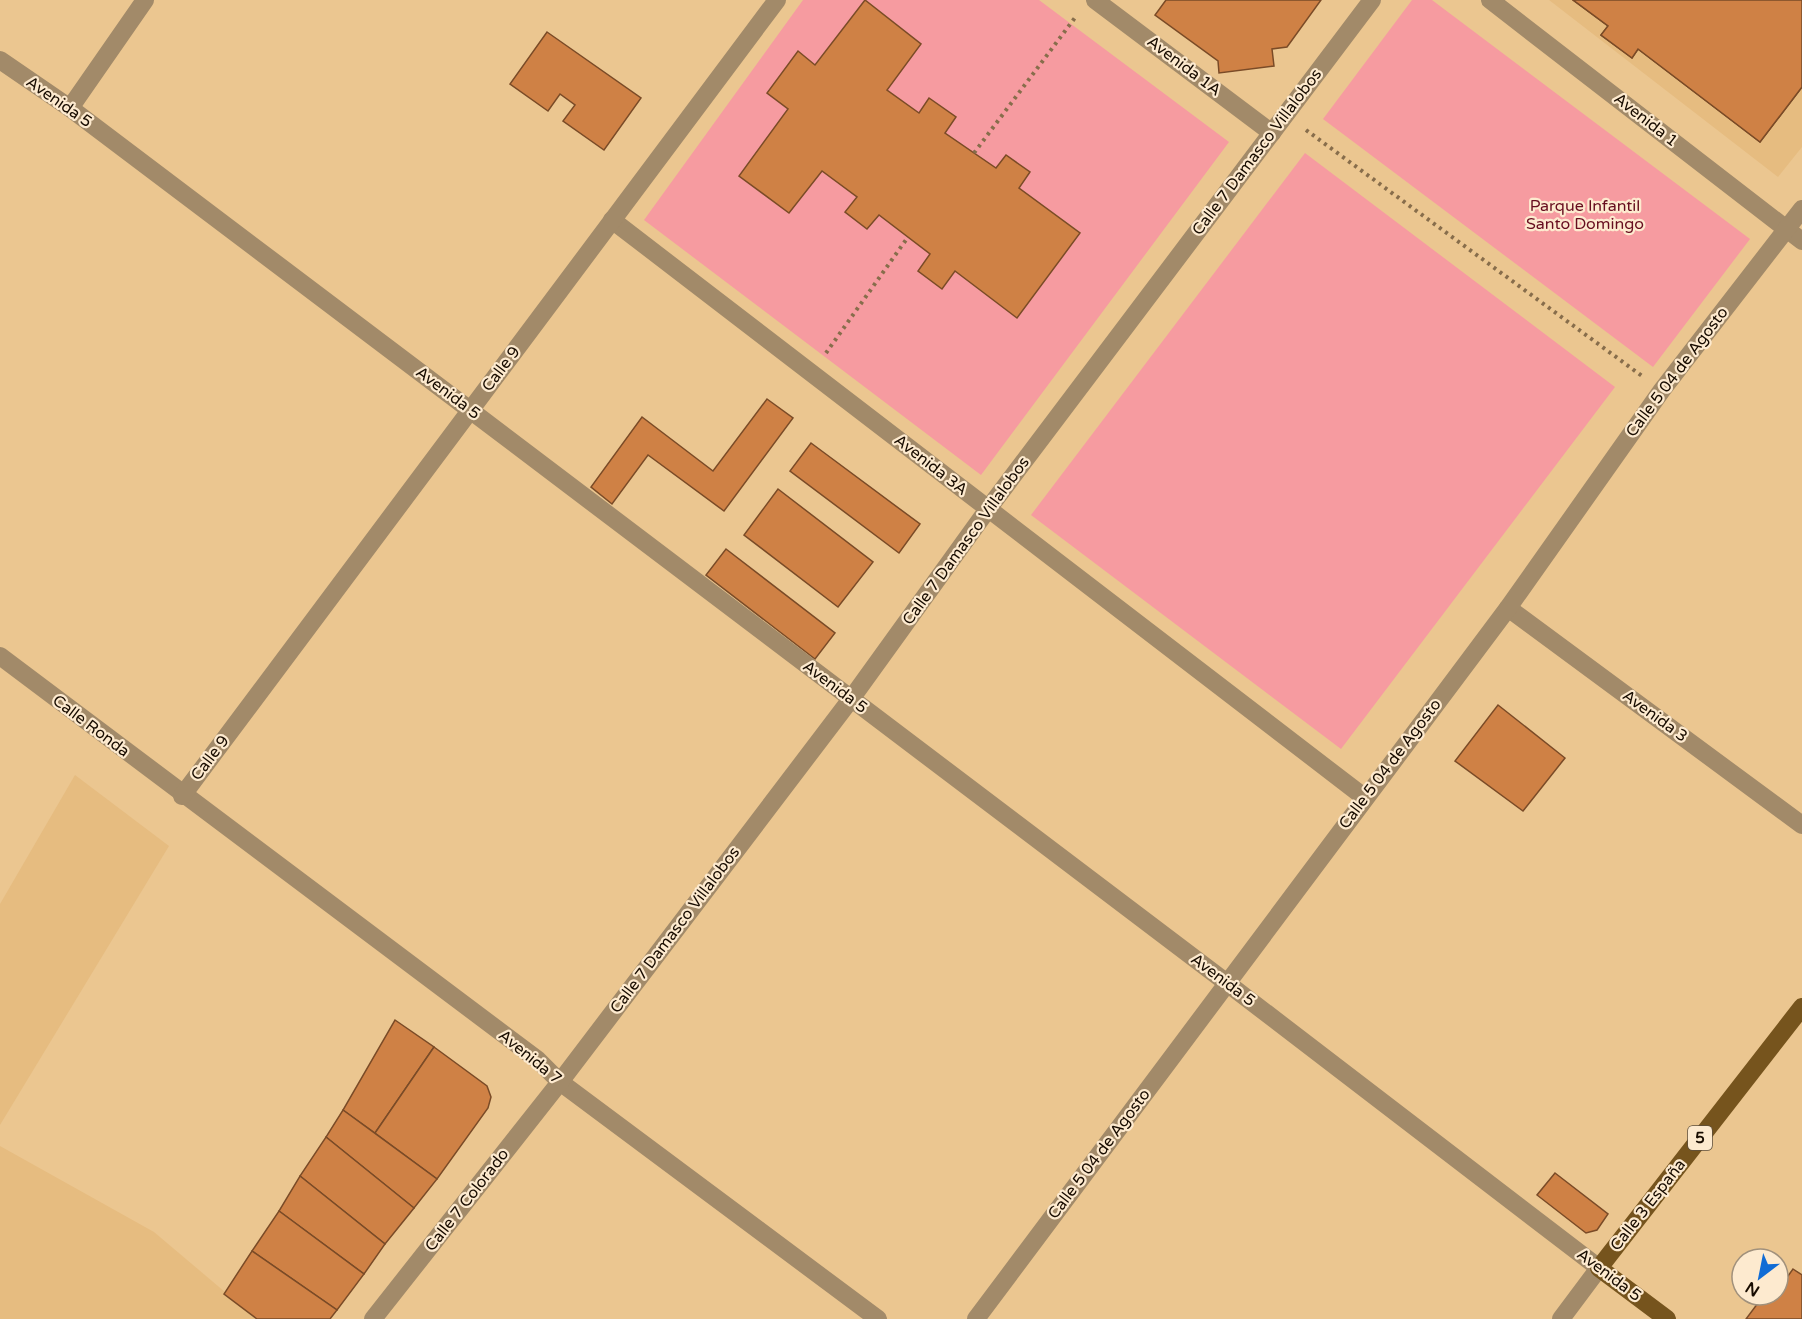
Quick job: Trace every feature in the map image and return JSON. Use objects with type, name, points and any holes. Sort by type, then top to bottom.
[{"type":"main road","name":"Calle 3 España","points":[[1599,1268],[1802,1007]]},
{"type":"main road","name":"Avenida 5","points":[[1599,1268],[1667,1319]]},
{"type":"street","points":[[70,108],[145,0]]},
{"type":"street","name":"Calle 9","points":[[183,796],[777,0]]},
{"type":"street","name":"Calle 7 Damasco Villalobos","points":[[560,1082],[851,699],[988,509],[1372,0]]},
{"type":"street","name":"Avenida 1","points":[[1490,0],[1802,241]]},
{"type":"street","name":"Avenida 1A","points":[[1088,5],[1272,133]]},
{"type":"street","name":"Avenida 5","points":[[0,60],[70,108],[470,410],[1227,982],[1599,1268]]},
{"type":"street","name":"Calle 5 04 de Agosto","points":[[976,1319],[1364,797],[1508,608],[1662,390],[1802,209]]},
{"type":"street","name":"Avenida 3A","points":[[612,220],[1364,797]]},
{"type":"street","name":"Avenida 3","points":[[1508,608],[1802,825]]},
{"type":"street","name":"Calle Ronda","points":[[0,656],[183,796]]},
{"type":"street","name":"Avenida 7","points":[[183,796],[538,1060],[560,1082],[878,1319]]},
{"type":"street","name":"Calle 7 Colorado","points":[[373,1319],[560,1082]]},
{"type":"street","name":"Calle 3 España","points":[[1561,1319],[1599,1268]]},
{"type":"path","points":[[974,153],[1088,5]]},
{"type":"path","points":[[1286,116],[1662,390]]},
{"type":"path","points":[[812,373],[908,237]]},
{"type":"shaded area","points":[[1549,0],[1802,0],[1802,147],[1778,177]]},
{"type":"shaded area","points":[[75,775],[169,846],[0,1125],[0,904]]},
{"type":"shaded area","points":[[0,1146],[154,1232],[257,1319],[0,1319]]},
{"type":"green space","points":[[803,0],[866,0],[1039,0],[1229,142],[981,475],[644,220]],"holes":[[[866,0],[921,44],[887,90],[919,113],[929,98],[956,117],[945,133],[996,168],[1006,155],[1030,172],[1019,188],[1080,232],[1017,318],[955,271],[942,289],[918,271],[930,254],[879,215],[867,229],[846,213],[857,197],[822,171],[789,213],[739,176],[788,109],[767,93],[798,51],[815,65]]]},
{"type":"green space","name":"Parque Infantil Santo Domingo","points":[[1412,0],[1432,0],[1750,239],[1653,367],[1323,119]]},
{"type":"green space","points":[[1305,153],[1615,387],[1341,749],[1031,515]]},
{"type":"building","points":[[865,0],[921,44],[887,90],[919,113],[929,98],[956,117],[945,133],[996,168],[1006,155],[1030,172],[1019,188],[1080,233],[1017,318],[955,271],[942,289],[918,271],[930,254],[879,215],[867,229],[845,212],[857,197],[822,171],[789,213],[739,176],[788,109],[767,93],[798,51],[815,65]]},
{"type":"building","points":[[1166,0],[1321,0],[1287,47],[1272,49],[1274,66],[1219,73],[1218,61],[1155,15]]},
{"type":"building","points":[[1573,0],[1802,0],[1802,87],[1760,142],[1638,49],[1632,58],[1601,35],[1608,26]],"holes":[[[1749,21],[1781,44],[1753,83],[1720,60]]]},
{"type":"building","points":[[1573,0],[1802,0],[1802,87],[1760,142],[1638,49],[1632,58],[1601,35],[1608,26]]},
{"type":"building","points":[[547,32],[641,98],[604,150],[563,121],[575,105],[560,94],[548,111],[510,84]]},
{"type":"building","points":[[767,399],[793,418],[724,511],[648,455],[612,504],[591,487],[642,417],[713,471]]},
{"type":"building","points":[[811,443],[920,524],[899,553],[790,471]]},
{"type":"building","points":[[778,489],[873,562],[838,607],[744,535]]},
{"type":"building","points":[[726,549],[835,633],[815,659],[706,575]]},
{"type":"building","points":[[1498,705],[1565,758],[1523,811],[1455,761]]},
{"type":"building","points":[[395,1020],[434,1047],[375,1133],[343,1110]]},
{"type":"building","points":[[434,1047],[487,1086],[491,1097],[488,1108],[437,1179],[375,1133]]},
{"type":"building","points":[[343,1110],[437,1179],[414,1208],[326,1137]]},
{"type":"building","points":[[326,1137],[414,1208],[385,1244],[300,1176]]},
{"type":"building","points":[[1555,1173],[1608,1214],[1597,1230],[1586,1233],[1537,1195]]},
{"type":"building","points":[[300,1176],[385,1244],[364,1274],[279,1211]]},
{"type":"building","points":[[279,1211],[364,1274],[337,1310],[252,1251]]},
{"type":"building","points":[[252,1251],[337,1310],[330,1319],[257,1319],[224,1294]]},
{"type":"building","points":[[1793,1269],[1802,1275],[1802,1319],[1746,1319],[1755,1307],[1790,1307],[1790,1273]]}]
